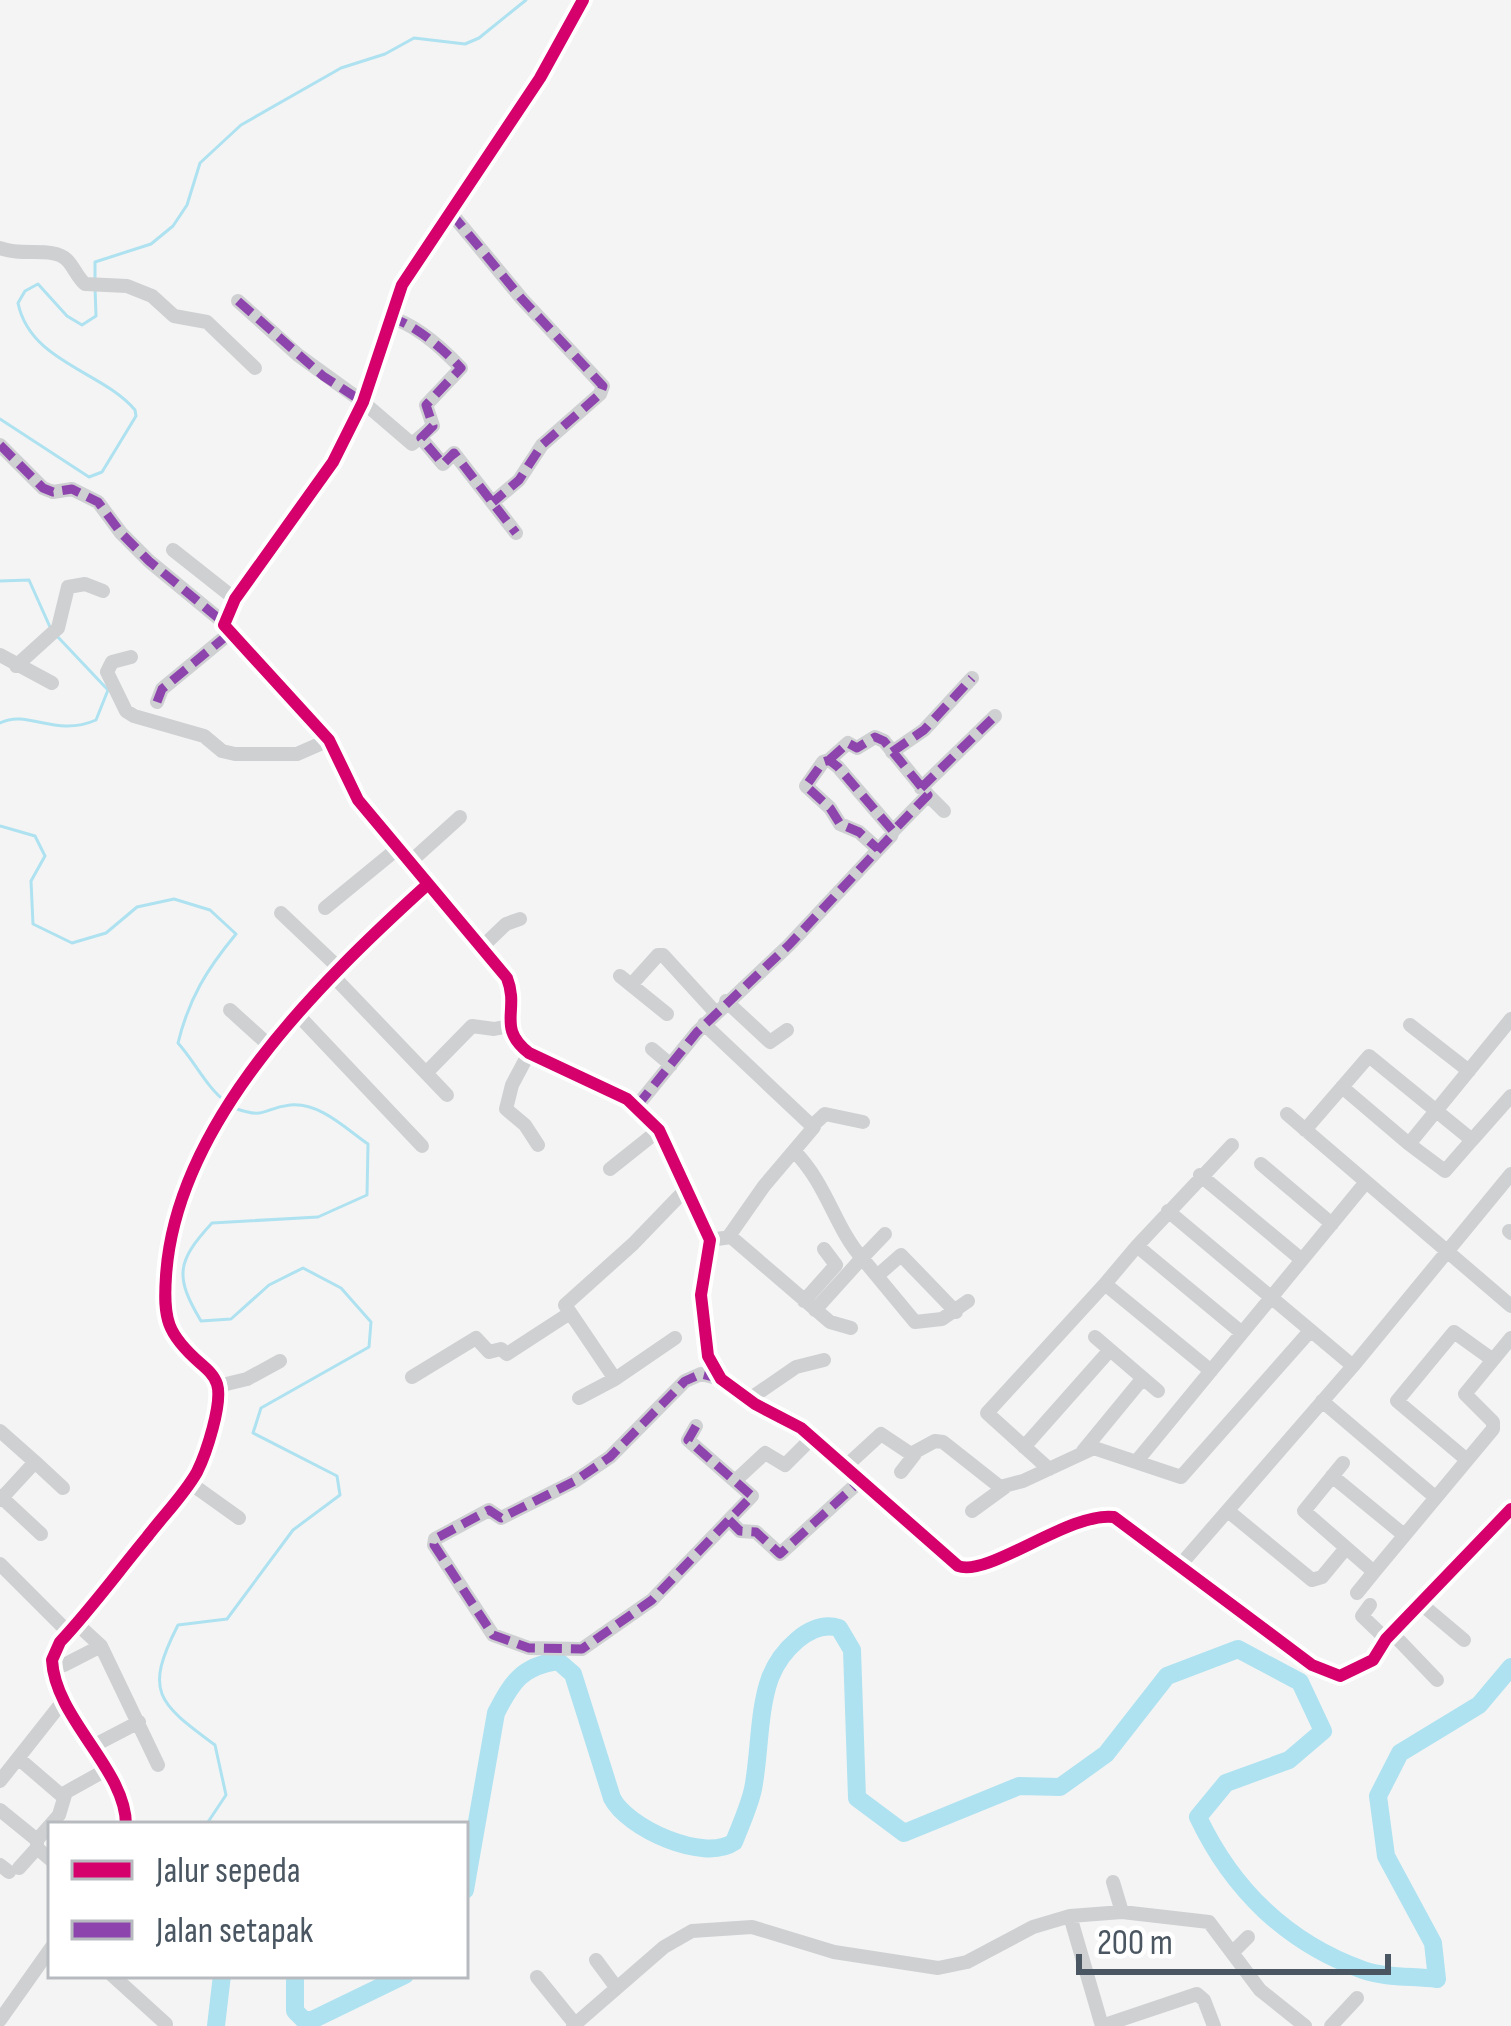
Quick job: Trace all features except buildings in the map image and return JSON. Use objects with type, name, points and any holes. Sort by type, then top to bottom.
[{"type":"street","points":[[157,702],[162,689],[226,627],[236,599],[333,462],[363,402],[402,285],[530,95],[583,0]]},
{"type":"street","points":[[451,213],[603,386],[600,394],[542,445],[519,480],[493,502]]},
{"type":"street","points":[[0,248],[21,255],[55,252],[94,285],[127,286],[152,296],[174,316],[207,322],[255,368]]},
{"type":"street","points":[[238,301],[409,443],[433,426],[426,406],[461,368],[405,322],[389,317]]},
{"type":"street","points":[[421,438],[442,464],[454,453],[517,533]]},
{"type":"street","points":[[0,445],[44,488],[53,492],[72,489],[98,502],[121,533],[226,627],[329,740],[358,800],[510,986],[510,1030],[529,1053],[637,1106],[659,1130],[710,1240],[700,1295],[708,1356],[721,1379]]},
{"type":"street","points":[[172,550],[236,599]]},
{"type":"street","points":[[16,666],[54,633],[68,587],[85,584],[104,591]]},
{"type":"street","points":[[0,655],[52,683]]},
{"type":"street","points":[[131,657],[112,662],[107,672],[126,711],[134,716],[204,736],[222,751],[235,754],[296,754],[329,740]]},
{"type":"street","points":[[892,752],[925,730],[972,678]]},
{"type":"street","points":[[637,1106],[715,1013],[795,939],[995,716]]},
{"type":"street","points":[[878,849],[841,824],[806,786],[823,762],[848,743],[858,748],[874,737],[881,738],[944,811]]},
{"type":"street","points":[[829,760],[893,831]]},
{"type":"street","points":[[409,863],[460,817]]},
{"type":"street","points":[[325,908],[397,849]]},
{"type":"street","points":[[125,1822],[123,1803],[64,1700],[52,1660],[190,1483],[206,1448],[218,1386],[168,1328],[166,1288],[175,1222],[219,1114],[231,1097],[298,1015],[428,884]]},
{"type":"street","points":[[281,913],[447,1095]]},
{"type":"street","points":[[482,947],[506,924],[520,920]]},
{"type":"street","points":[[668,1014],[626,980],[663,955],[814,1127]]},
{"type":"street","points":[[230,1010],[271,1047]]},
{"type":"street","points":[[715,1013],[770,1042],[787,1030]]},
{"type":"street","points":[[1409,1144],[1511,1013]]},
{"type":"street","points":[[298,1015],[422,1146]]},
{"type":"street","points":[[1410,1025],[1468,1071]]},
{"type":"street","points":[[426,1073],[472,1026],[510,1030]]},
{"type":"street","points":[[652,1049],[671,1065]]},
{"type":"street","points":[[529,1053],[506,1109],[538,1145]]},
{"type":"street","points":[[1305,1130],[1365,1059],[1373,1056],[1472,1140]]},
{"type":"street","points":[[1342,1087],[1445,1171],[1509,1102]]},
{"type":"street","points":[[710,1240],[729,1236],[826,1114],[863,1122]]},
{"type":"street","points":[[1287,1114],[1511,1306]]},
{"type":"street","points":[[610,1169],[659,1130]]},
{"type":"street","points":[[1049,1469],[987,1413],[1232,1145]]},
{"type":"street","points":[[794,1151],[822,1184],[840,1224],[853,1239],[852,1247],[915,1322],[942,1319],[962,1306],[901,1255],[877,1276]]},
{"type":"street","points":[[1261,1164],[1332,1224]]},
{"type":"street","points":[[1182,1564],[1511,1174]]},
{"type":"street","points":[[1200,1175],[1302,1260]]},
{"type":"street","points":[[1136,1462],[1366,1182]]},
{"type":"street","points":[[615,1379],[566,1305],[688,1186]]},
{"type":"street","points":[[1168,1211],[1353,1366]]},
{"type":"street","points":[[810,1305],[885,1234]]},
{"type":"street","points":[[729,1236],[810,1305],[837,1325],[851,1328]]},
{"type":"street","points":[[1137,1246],[1242,1334]]},
{"type":"street","points":[[810,1305],[836,1265],[824,1249]]},
{"type":"street","points":[[1105,1284],[1211,1371]]},
{"type":"street","points":[[412,1377],[474,1339],[489,1352],[500,1349],[507,1354],[570,1313]]},
{"type":"street","points":[[1083,1451],[1104,1449],[1181,1477],[1310,1331]]},
{"type":"street","points":[[1467,1460],[1399,1405],[1397,1398],[1454,1332],[1493,1360]]},
{"type":"street","points":[[579,1398],[675,1337]]},
{"type":"street","points":[[1095,1337],[1158,1391]]},
{"type":"street","points":[[1357,1593],[1494,1425],[1465,1394],[1511,1338]]},
{"type":"street","points":[[1024,1447],[1110,1350]]},
{"type":"street","points":[[748,1400],[796,1367],[824,1360]]},
{"type":"street","points":[[218,1386],[248,1378],[280,1361]]},
{"type":"street","points":[[696,1426],[688,1440],[752,1496],[652,1600],[582,1649],[529,1648],[493,1635],[434,1544],[439,1535],[489,1510],[501,1518],[574,1481],[614,1453],[691,1377],[704,1374],[721,1379],[812,1438],[964,1569],[1107,1515],[1122,1520],[1326,1674],[1340,1676],[1373,1660],[1389,1636],[1511,1509]]},
{"type":"street","points":[[972,1511],[1005,1487],[1083,1451],[1144,1378]]},
{"type":"street","points":[[1322,1401],[1435,1497]]},
{"type":"street","points":[[0,1431],[63,1488]]},
{"type":"street","points":[[844,1468],[877,1435],[886,1435],[914,1454]]},
{"type":"street","points":[[735,1480],[766,1453],[785,1465],[812,1438]]},
{"type":"street","points":[[901,1472],[914,1454],[943,1442],[996,1485],[1005,1487]]},
{"type":"street","points":[[34,1462],[1,1498],[41,1534]]},
{"type":"street","points":[[1343,1463],[1304,1511],[1374,1572]]},
{"type":"street","points":[[1332,1476],[1404,1535]]},
{"type":"street","points":[[729,1520],[740,1531],[756,1532],[778,1554],[860,1481]]},
{"type":"street","points":[[190,1483],[239,1518]]},
{"type":"street","points":[[1228,1511],[1312,1580]]},
{"type":"street","points":[[1301,1596],[1346,1548]]},
{"type":"street","points":[[0,1564],[73,1628],[101,1646],[158,1765]]},
{"type":"street","points":[[1420,1603],[1464,1640]]},
{"type":"street","points":[[1370,1605],[1362,1616],[1437,1680]]},
{"type":"street","points":[[64,1665],[101,1646]]},
{"type":"street","points":[[0,1781],[64,1700]]},
{"type":"street","points":[[91,1748],[139,1722]]},
{"type":"street","points":[[18,1758],[57,1794],[65,1795],[104,1771]]},
{"type":"street","points":[[64,1820],[65,1795]]},
{"type":"street","points":[[0,1810],[48,1857]]},
{"type":"street","points":[[9,1868],[48,1834]]},
{"type":"street","points":[[1113,1882],[1121,1912]]},
{"type":"street","points":[[537,1977],[574,2025],[680,1937],[715,1928],[752,1927],[834,1952],[938,1968],[967,1962],[1033,1927],[1070,1916],[1121,1912],[1209,1922],[1260,1990],[1305,2026]]},
{"type":"street","points":[[1070,1916],[1102,2026],[1197,1994],[1214,2026]]},
{"type":"street","points":[[1233,1952],[1248,1937]]},
{"type":"street","points":[[0,2020],[48,1952]]},
{"type":"street","points":[[596,1960],[616,1987]]},
{"type":"street","points":[[115,1978],[166,2024]]},
{"type":"street","points":[[1331,2026],[1357,1998]]},
{"type":"waterway","points":[[95,278],[95,262],[151,244],[173,226],[187,205],[200,163],[241,125],[341,68],[385,54],[414,38],[465,44],[479,38],[526,0]]},
{"type":"waterway","points":[[0,419],[89,477],[102,472],[136,416],[135,410],[37,339],[18,303],[25,291],[38,284],[67,316],[82,325],[96,316],[95,287]]},
{"type":"waterway","points":[[0,581],[29,580],[50,627]]},
{"type":"waterway","points":[[0,723],[21,719],[68,726],[96,720],[108,690],[56,635]]},
{"type":"waterway","points":[[0,826],[35,836],[45,856],[31,881],[33,924],[72,943],[106,933],[137,907],[174,899],[210,910],[236,934],[200,985],[178,1043],[226,1102]]},
{"type":"waterway","points":[[208,1822],[226,1795],[215,1745],[169,1706],[159,1681],[161,1666],[178,1625],[227,1619],[293,1530],[340,1495],[337,1476],[253,1433],[261,1408],[369,1347],[371,1322],[341,1288],[303,1268],[269,1285],[231,1319],[201,1321],[186,1292],[183,1269],[212,1223],[318,1217],[367,1195],[368,1144],[332,1118],[301,1105],[259,1113],[234,1108]]},
{"type":"waterway","points":[[468,1873],[496,1713],[520,1677],[546,1663],[558,1661],[573,1674],[612,1798],[620,1809],[649,1831],[704,1848],[734,1842],[753,1789],[770,1678],[789,1648],[817,1628],[839,1628],[852,1650],[857,1798],[904,1833],[1019,1786],[1060,1787],[1106,1754],[1167,1676],[1238,1649],[1300,1682],[1323,1731],[1289,1760],[1226,1783],[1198,1817],[1212,1843],[1245,1890],[1310,1945],[1372,1973],[1437,1979],[1433,1943],[1386,1856],[1378,1796],[1400,1753],[1479,1705],[1511,1667]]},
{"type":"waterway","points":[[216,2026],[222,1978]]},
{"type":"waterway","points":[[295,1978],[295,2011],[304,2020],[399,1978]]},
{"type":"marked path","points":[[451,213],[603,386],[600,394],[542,445],[519,480],[493,502]]},
{"type":"marked path","points":[[238,301],[323,376],[363,402]]},
{"type":"marked path","points":[[389,317],[418,331],[461,368],[426,405],[433,426],[421,438],[443,464],[454,453],[516,533]]},
{"type":"marked path","points":[[0,445],[43,488],[53,492],[72,489],[98,502],[149,561],[223,622]]},
{"type":"marked path","points":[[157,702],[162,689],[230,633]]},
{"type":"marked path","points":[[892,752],[924,730],[972,678]]},
{"type":"marked path","points":[[921,788],[995,716]]},
{"type":"marked path","points":[[829,760],[848,743],[857,748],[875,737],[884,741],[928,795],[893,831]]},
{"type":"marked path","points":[[637,1106],[697,1032],[789,945],[891,836],[893,831],[838,767],[829,760],[823,762],[806,786],[840,824],[859,832],[878,849]]},
{"type":"marked path","points":[[696,1426],[688,1440],[752,1496],[652,1600],[582,1649],[529,1648],[493,1635],[434,1545],[435,1539],[489,1510],[501,1518],[575,1481],[610,1457],[685,1381],[701,1374],[721,1379]]},
{"type":"marked path","points":[[729,1520],[740,1531],[756,1532],[780,1554],[860,1481]]},
{"type":"cycle path","points":[[583,0],[540,78],[402,285],[363,402],[333,462],[235,599],[224,625],[329,740],[358,800],[507,978],[511,1027],[519,1044],[627,1099],[659,1130],[710,1240],[701,1295],[708,1356],[721,1379],[801,1428],[958,1566],[989,1563],[1075,1524],[1114,1517],[1312,1665],[1340,1676],[1373,1660],[1386,1639],[1511,1509]]},
{"type":"cycle path","points":[[126,1822],[115,1784],[65,1703],[52,1660],[60,1642],[192,1481],[213,1428],[216,1381],[174,1334],[165,1304],[176,1219],[196,1164],[260,1059],[343,965],[428,884]]}]
